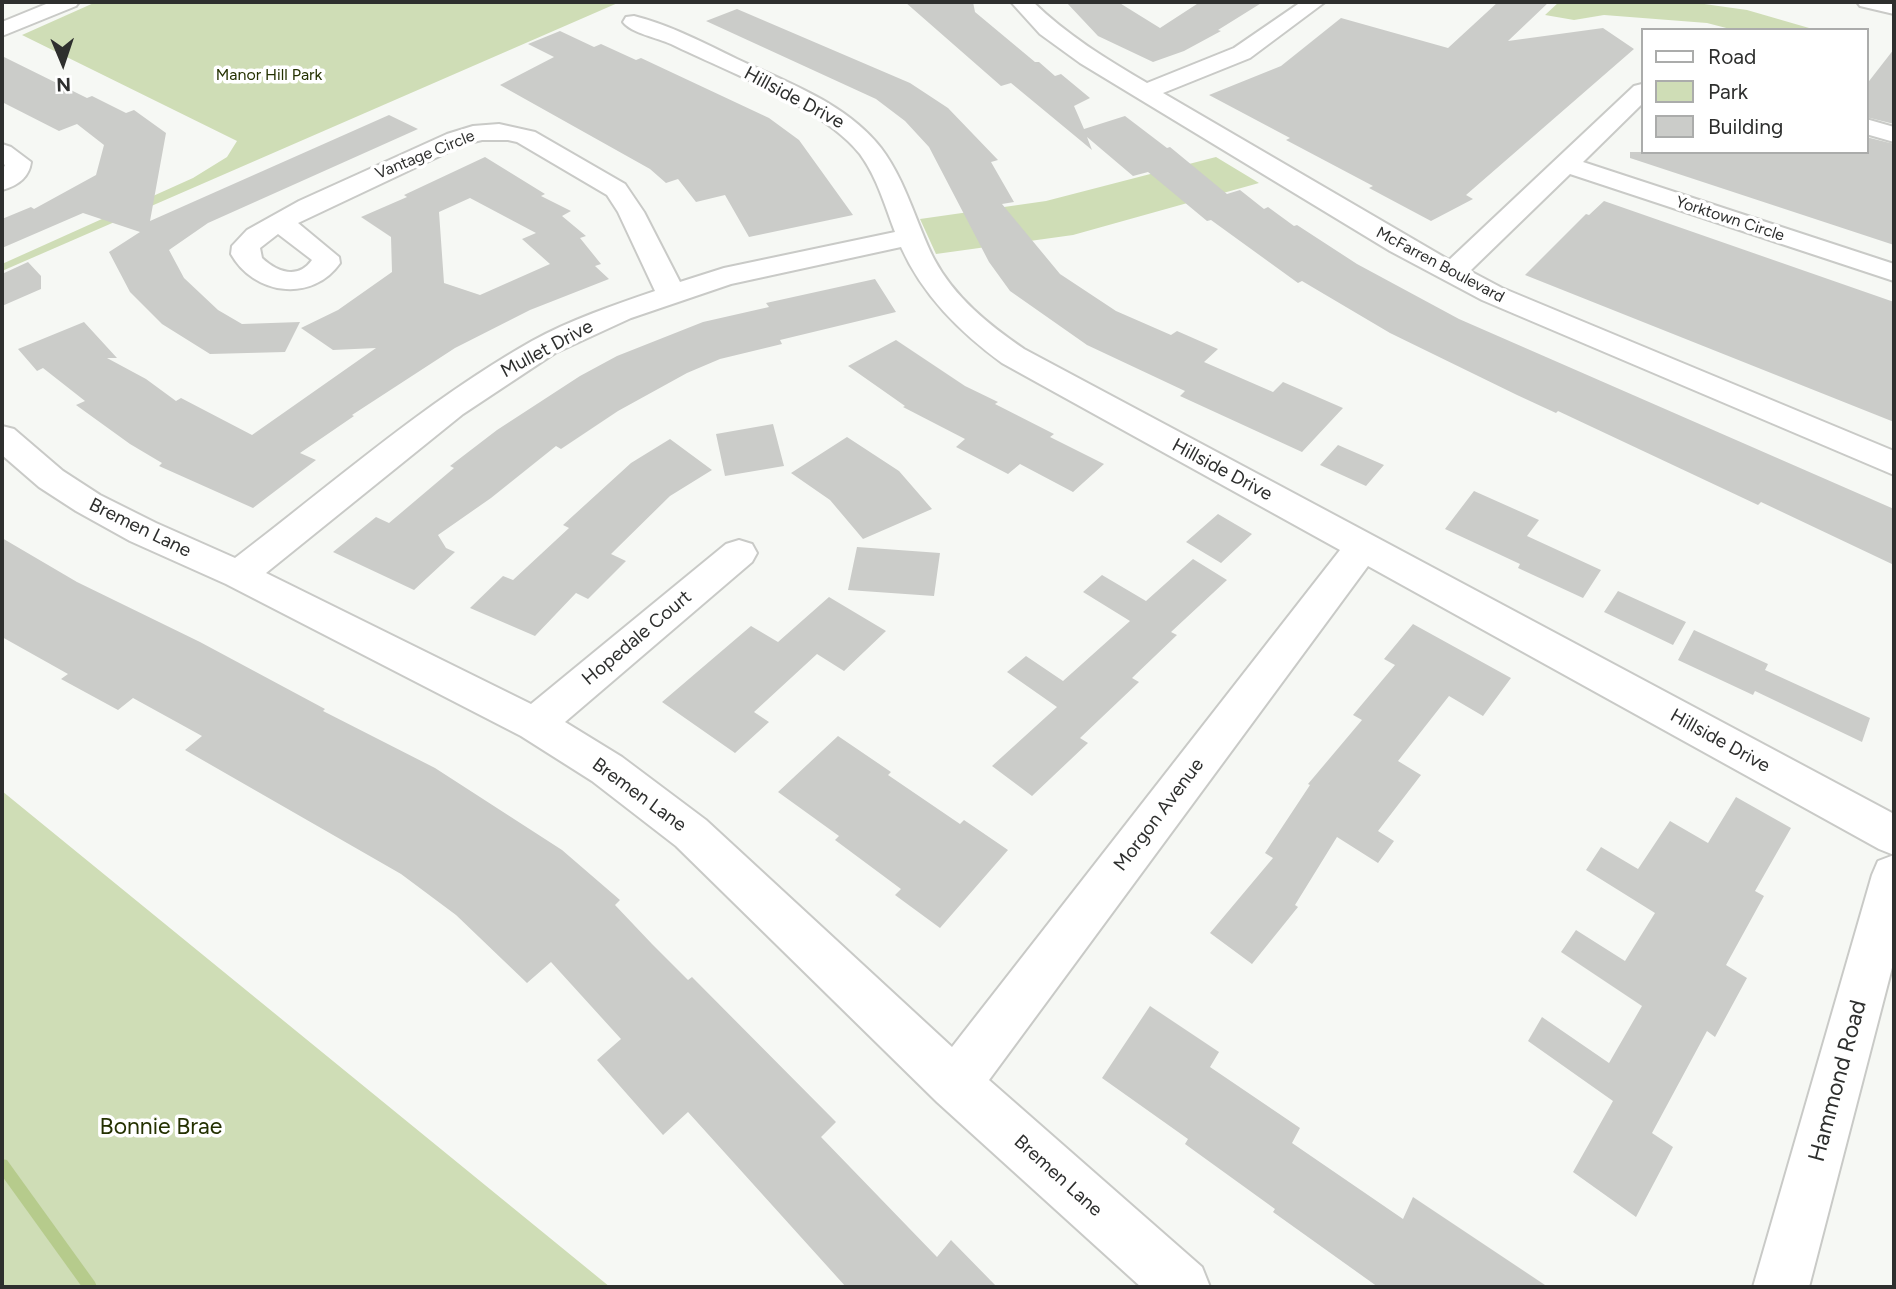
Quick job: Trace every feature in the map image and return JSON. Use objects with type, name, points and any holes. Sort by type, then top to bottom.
[{"type":"street","points":[[2,30],[69,2]]},
{"type":"street","name":"McFarren Boulevard","points":[[1021,2],[1067,44],[1400,245],[1452,273],[1555,322],[1894,464]]},
{"type":"street","points":[[1146,92],[1242,53],[1315,2]]},
{"type":"street","points":[[1867,2],[1894,8]]},
{"type":"street","name":"Hillside Drive","points":[[634,22],[663,32],[839,118],[858,134],[879,160],[890,180],[911,237],[928,271],[974,327],[1013,356],[1894,836]]},
{"type":"street","points":[[1452,273],[1640,93]]},
{"type":"street","points":[[1868,128],[1894,135]]},
{"type":"street","name":"Vantage Circle","points":[[280,222],[456,139],[480,132],[514,133],[526,137],[616,190],[631,212],[671,293]]},
{"type":"street","points":[[2,152],[18,162],[16,172],[2,182]]},
{"type":"street","name":"Yorktown Circle","points":[[1565,164],[1894,273]]},
{"type":"street","name":"Mullet Drive","points":[[239,575],[452,407],[504,371],[582,329],[671,293],[724,277],[911,237]]},
{"type":"street","name":"Bremen Lane","points":[[2,438],[51,479],[88,503],[143,532],[239,575],[535,724],[628,784],[691,833],[955,1084],[1182,1287]]},
{"type":"street","name":"Morgon Avenue","points":[[955,1084],[1363,546]]},
{"type":"street","name":"Hopedale Court","points":[[535,724],[739,553]]},
{"type":"street","name":"Hammond Road","points":[[1781,1287],[1894,875]]},
{"type":"green space","name":"Manor Hill Park","points":[[96,2],[620,2],[2,271],[2,264],[193,178],[227,157],[237,141],[22,35]]},
{"type":"green space","points":[[1559,2],[1690,2],[1747,10],[1809,28],[1726,28],[1707,23],[1604,15],[1574,20],[1545,15]]},
{"type":"green space","points":[[1216,157],[1259,183],[1073,235],[936,254],[920,219],[1046,201]]},
{"type":"green space","name":"Bonnie Brae","points":[[2,791],[610,1287],[2,1287]]},
{"type":"building","points":[[905,2],[973,2],[975,12],[1035,62],[1039,62],[1055,76],[1061,74],[1090,98],[1074,106],[1084,129],[1125,116],[1167,148],[1170,147],[1227,194],[1240,190],[1264,209],[1268,207],[1357,264],[1459,319],[1894,509],[1894,565],[1761,502],[1758,505],[1558,411],[1556,413],[1517,395],[1390,333],[1302,281],[1298,283],[1211,220],[1207,221],[1148,172],[1133,176],[1087,137],[1092,150],[1011,83],[1001,86]]},
{"type":"building","points":[[1066,2],[1118,2],[1160,28],[1200,2],[1263,2],[1218,30],[1221,31],[1184,51],[1153,62],[1098,36]]},
{"type":"building","points":[[1498,2],[1549,2],[1508,41],[1603,28],[1634,49],[1466,195],[1473,199],[1431,221],[1369,188],[1373,186],[1286,140],[1290,138],[1209,95],[1281,66],[1341,18],[1448,48]]},
{"type":"building","points":[[737,9],[910,83],[948,108],[998,160],[991,162],[1014,202],[1002,204],[1060,274],[1116,311],[1171,335],[1177,331],[1218,349],[1204,362],[1273,392],[1283,382],[1343,408],[1302,452],[1180,396],[1185,391],[1087,345],[1010,291],[989,262],[929,147],[905,121],[876,99],[706,21]]},
{"type":"building","points":[[560,31],[594,47],[601,44],[636,60],[641,58],[769,118],[799,140],[853,215],[749,237],[725,195],[696,202],[678,179],[666,183],[650,169],[500,85],[554,57],[528,44]]},
{"type":"building","points":[[1894,49],[1894,124],[1868,118],[1868,82]]},
{"type":"building","points":[[2,56],[87,98],[92,96],[126,113],[134,110],[166,133],[150,221],[389,115],[418,129],[208,223],[169,250],[184,278],[218,310],[242,324],[300,322],[285,352],[210,354],[162,324],[130,292],[109,252],[140,232],[83,213],[2,248],[2,219],[31,207],[34,209],[96,175],[104,145],[77,124],[59,131],[2,102]]},
{"type":"building","points":[[1868,138],[1894,144],[1894,245],[1630,158],[1630,152],[1868,154]]},
{"type":"building","points":[[485,157],[545,194],[541,196],[571,211],[562,216],[586,236],[580,238],[601,264],[595,266],[609,279],[530,310],[455,348],[352,415],[354,416],[300,453],[316,460],[253,508],[159,466],[162,463],[130,444],[76,405],[85,401],[43,368],[37,371],[18,349],[84,322],[117,358],[107,358],[146,379],[176,401],[181,398],[252,435],[376,348],[333,350],[301,328],[338,310],[392,272],[391,237],[361,217],[407,197],[404,195]],"holes":[[[470,198],[536,233],[522,239],[550,264],[480,295],[444,283],[439,212]]]},
{"type":"building","points":[[1604,201],[1894,302],[1894,422],[1525,275],[1586,214],[1589,215]]},
{"type":"building","points":[[28,262],[41,276],[41,289],[2,306],[2,274]]},
{"type":"building","points":[[875,279],[896,312],[780,340],[782,344],[720,359],[687,373],[618,411],[561,449],[556,446],[491,498],[438,535],[446,548],[455,552],[414,590],[333,552],[376,517],[389,523],[454,468],[450,466],[497,430],[580,376],[617,356],[703,322],[769,307],[766,303]]},
{"type":"building","points":[[896,340],[965,386],[998,402],[995,404],[1054,434],[1050,437],[1104,464],[1073,492],[1020,464],[1008,474],[956,447],[965,439],[903,407],[905,406],[848,366]]},
{"type":"building","points":[[773,424],[784,466],[725,476],[716,434]]},
{"type":"building","points":[[847,437],[899,471],[932,509],[863,539],[830,500],[791,473]]},
{"type":"building","points":[[670,439],[712,470],[670,496],[611,554],[626,561],[588,599],[576,593],[535,636],[470,608],[503,576],[513,580],[569,528],[563,525],[631,463]]},
{"type":"building","points":[[1338,445],[1384,465],[1366,486],[1320,465]]},
{"type":"building","points":[[1474,491],[1539,520],[1527,536],[1601,570],[1583,598],[1518,568],[1520,564],[1445,529]]},
{"type":"building","points":[[1218,514],[1252,534],[1221,563],[1186,542]]},
{"type":"building","points":[[2,538],[77,582],[200,642],[325,709],[323,711],[435,768],[562,850],[620,900],[615,905],[652,944],[688,980],[692,977],[836,1122],[821,1137],[937,1257],[951,1240],[997,1287],[846,1287],[688,1112],[663,1135],[597,1060],[621,1039],[551,962],[527,983],[456,915],[401,874],[185,750],[202,736],[133,698],[118,710],[61,679],[68,674],[2,637]]},
{"type":"building","points":[[857,547],[940,553],[934,596],[848,590]]},
{"type":"building","points":[[1193,559],[1227,580],[1171,632],[1177,635],[1132,678],[1139,682],[1080,738],[1088,743],[1032,796],[992,766],[1057,707],[1007,672],[1026,656],[1063,681],[1130,621],[1083,592],[1102,575],[1146,601]]},
{"type":"building","points":[[1618,591],[1686,622],[1673,645],[1604,612]]},
{"type":"building","points":[[829,597],[886,631],[844,671],[817,654],[754,712],[769,722],[735,753],[662,702],[751,626],[778,642]]},
{"type":"building","points":[[1413,624],[1511,678],[1483,716],[1449,696],[1398,761],[1421,775],[1378,831],[1394,841],[1378,863],[1337,837],[1295,905],[1298,907],[1252,964],[1210,933],[1273,858],[1265,853],[1310,785],[1308,784],[1362,720],[1353,715],[1395,665],[1384,659]]},
{"type":"building","points":[[1694,630],[1768,664],[1765,670],[1870,718],[1862,742],[1755,691],[1753,695],[1678,660]]},
{"type":"building","points":[[838,736],[891,772],[888,775],[960,824],[964,820],[1008,850],[940,928],[895,895],[901,889],[835,840],[839,836],[778,792]]},
{"type":"building","points":[[1736,797],[1791,828],[1755,891],[1764,896],[1726,965],[1747,978],[1715,1037],[1707,1031],[1652,1133],[1673,1147],[1636,1217],[1573,1172],[1613,1101],[1528,1041],[1542,1017],[1609,1063],[1642,1006],[1561,952],[1576,930],[1625,961],[1655,913],[1586,870],[1601,847],[1638,869],[1670,821],[1708,843]]},
{"type":"building","points":[[1150,1006],[1219,1052],[1210,1067],[1300,1128],[1292,1143],[1403,1219],[1413,1197],[1548,1287],[1378,1287],[1273,1212],[1275,1209],[1185,1144],[1188,1139],[1102,1078]]},
{"type":"waterway","points":[[2,1165],[90,1287]]}]
